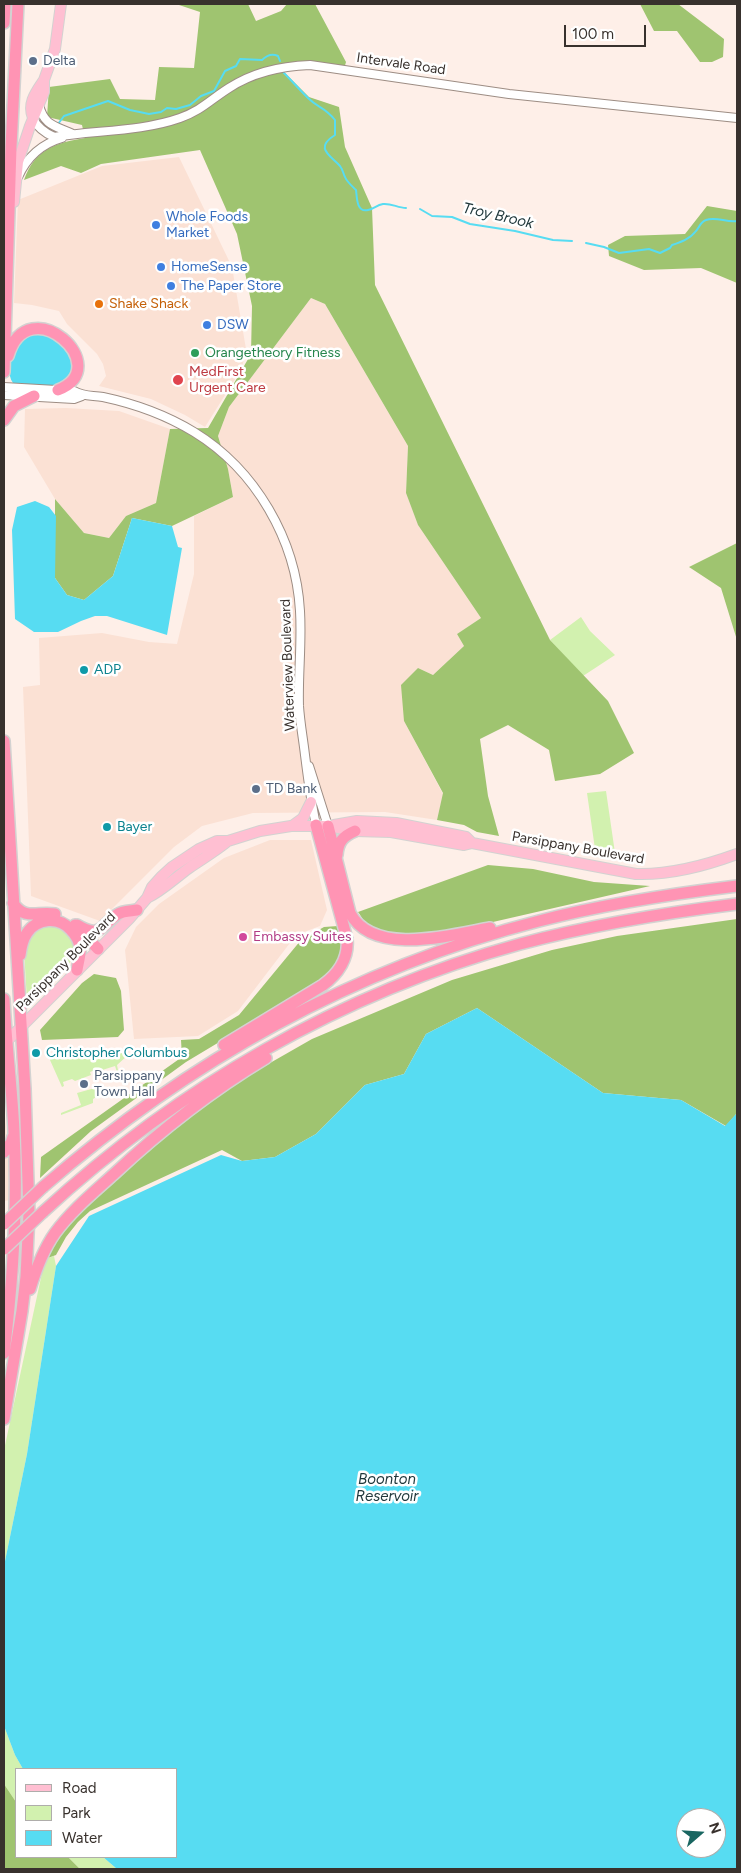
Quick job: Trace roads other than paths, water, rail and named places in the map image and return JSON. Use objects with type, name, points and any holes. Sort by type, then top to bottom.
[{"type":"highway","points":[[4,23],[5,4]]},
{"type":"highway","points":[[4,371],[18,4]]},
{"type":"highway","points":[[4,371],[13,342],[19,334],[30,329],[48,330],[68,344],[77,356],[79,366],[73,382],[58,390]]},
{"type":"highway","points":[[4,420],[14,406],[34,396]]},
{"type":"highway","points":[[4,741],[25,1089],[30,1213],[26,1277],[4,1419]]},
{"type":"highway","points":[[322,826],[336,859],[348,908],[353,918],[365,930],[383,937],[404,940],[436,938],[638,900],[737,886]]},
{"type":"highway","points":[[4,1224],[137,1103],[225,1044],[323,985],[337,972],[346,956],[347,939],[322,826]]},
{"type":"highway","points":[[336,859],[338,847],[342,839],[355,831]]},
{"type":"highway","points":[[13,903],[16,908],[25,914],[54,914],[86,930],[97,931],[104,927],[118,913],[137,910]]},
{"type":"highway","points":[[4,1249],[43,1212],[119,1147],[179,1103],[221,1075],[264,1050],[331,1015],[423,976],[495,952],[568,932],[641,918],[737,904]]},
{"type":"highway","points":[[43,1187],[88,1149],[148,1103],[212,1060],[278,1022],[347,988],[409,962],[490,935],[563,915]]},
{"type":"highway","points":[[18,977],[24,938],[33,926],[46,920],[61,922],[75,935],[80,949],[77,970]]},
{"type":"highway","points":[[70,921],[98,949]]},
{"type":"highway","points":[[18,1337],[31,1286],[46,1248],[65,1220],[86,1198],[180,1116],[232,1079],[308,1034],[423,976]]},
{"type":"highway","points":[[4,999],[5,1043],[14,1133],[15,1178],[13,1256],[4,1353]]},
{"type":"highway","points":[[4,1152],[11,1144],[14,1133]]},
{"type":"highway","points":[[4,1159],[10,1164],[15,1178]]},
{"type":"main road","points":[[33,119],[30,112],[32,102],[34,94],[44,80],[55,49],[61,4]]},
{"type":"main road","points":[[8,242],[18,162],[44,92],[44,80]]},
{"type":"main road","points":[[291,826],[303,818],[311,802]]},
{"type":"main road","name":"Parsippany Boulevard","points":[[5,1043],[147,898],[160,891],[228,841],[260,831],[291,826],[322,826],[357,821],[396,823],[466,837],[472,843]]},
{"type":"main road","name":"Parsippany Boulevard","points":[[322,826],[355,831],[391,832],[464,846],[472,843],[636,874],[682,870],[737,854]]},
{"type":"street","name":"Intervale Road","points":[[33,119],[37,126],[54,136],[152,125],[177,119],[202,108],[226,90],[244,80],[280,68],[310,65],[510,94],[737,118]]},
{"type":"street","name":"Intervale Road","points":[[39,105],[44,118],[52,126],[77,133]]},
{"type":"street","points":[[16,181],[23,166],[41,147],[77,133]]},
{"type":"street","name":"Waterview Boulevard","points":[[4,386],[74,391],[82,396]]},
{"type":"street","name":"Waterview Boulevard","points":[[4,395],[74,399],[82,396],[102,396],[150,410],[196,433],[240,470],[267,506],[288,551],[298,593],[301,626],[299,708],[311,802],[322,826]]},
{"type":"street","name":"Waterview Boulevard","points":[[305,753],[322,826]]},
{"type":"water","points":[[30,332],[52,336],[72,355],[73,377],[55,386],[13,383],[9,372],[11,352]]},
{"type":"water","points":[[35,501],[49,507],[56,516],[55,578],[67,595],[84,600],[113,576],[132,518],[172,526],[178,547],[182,548],[167,635],[107,616],[95,616],[58,632],[34,632],[15,619],[12,530],[17,507]]},
{"type":"water","name":"Boonton Reservoir","points":[[477,1008],[603,1093],[681,1100],[725,1126],[737,1113],[737,1869],[117,1869],[104,1858],[178,1858],[178,1768],[22,1768],[15,1755],[4,1726],[4,1566],[27,1454],[56,1266],[89,1216],[221,1155],[242,1161],[275,1157],[316,1134],[365,1085],[404,1074],[426,1034]]},
{"type":"waterway","name":"Troy Brook","points":[[58,124],[64,116],[108,101],[130,110],[149,114],[161,112],[167,108],[176,109],[190,105],[201,96],[214,91],[225,71],[236,66],[240,59],[262,60],[274,55],[278,56],[280,61]]},
{"type":"waterway","name":"Troy Brook","points":[[283,72],[308,98],[328,112],[335,120],[335,135],[329,140],[325,148],[328,155],[341,167],[347,181],[356,190],[359,207],[368,210],[386,204],[406,208]]},
{"type":"waterway","name":"Troy Brook","points":[[420,209],[432,216],[452,217],[470,224],[515,231],[553,240],[572,241]]},
{"type":"waterway","name":"Troy Brook","points":[[586,243],[619,253],[649,249],[660,253],[691,236],[701,223],[706,220],[737,221]]},
{"type":"place","name":"Delta","points":[[33,61]]},
{"type":"place","name":"Whole Foods Market","points":[[156,225]]},
{"type":"place","name":"HomeSense","points":[[161,267]]},
{"type":"place","name":"The Paper Store","points":[[171,286]]},
{"type":"place","name":"Shake Shack","points":[[99,304]]},
{"type":"place","name":"DSW","points":[[207,325]]},
{"type":"place","name":"Orangetheory Fitness","points":[[195,353]]},
{"type":"place","name":"MedFirst Urgent Care","points":[[178,380]]},
{"type":"place","name":"ADP","points":[[84,670]]},
{"type":"place","name":"TD Bank","points":[[256,789]]},
{"type":"place","name":"Bayer","points":[[107,827]]},
{"type":"place","name":"Embassy Suites","points":[[243,937]]},
{"type":"place","name":"Christopher Columbus","points":[[36,1053]]},
{"type":"place","name":"Parsippany Town Hall","points":[[84,1084]]}]
